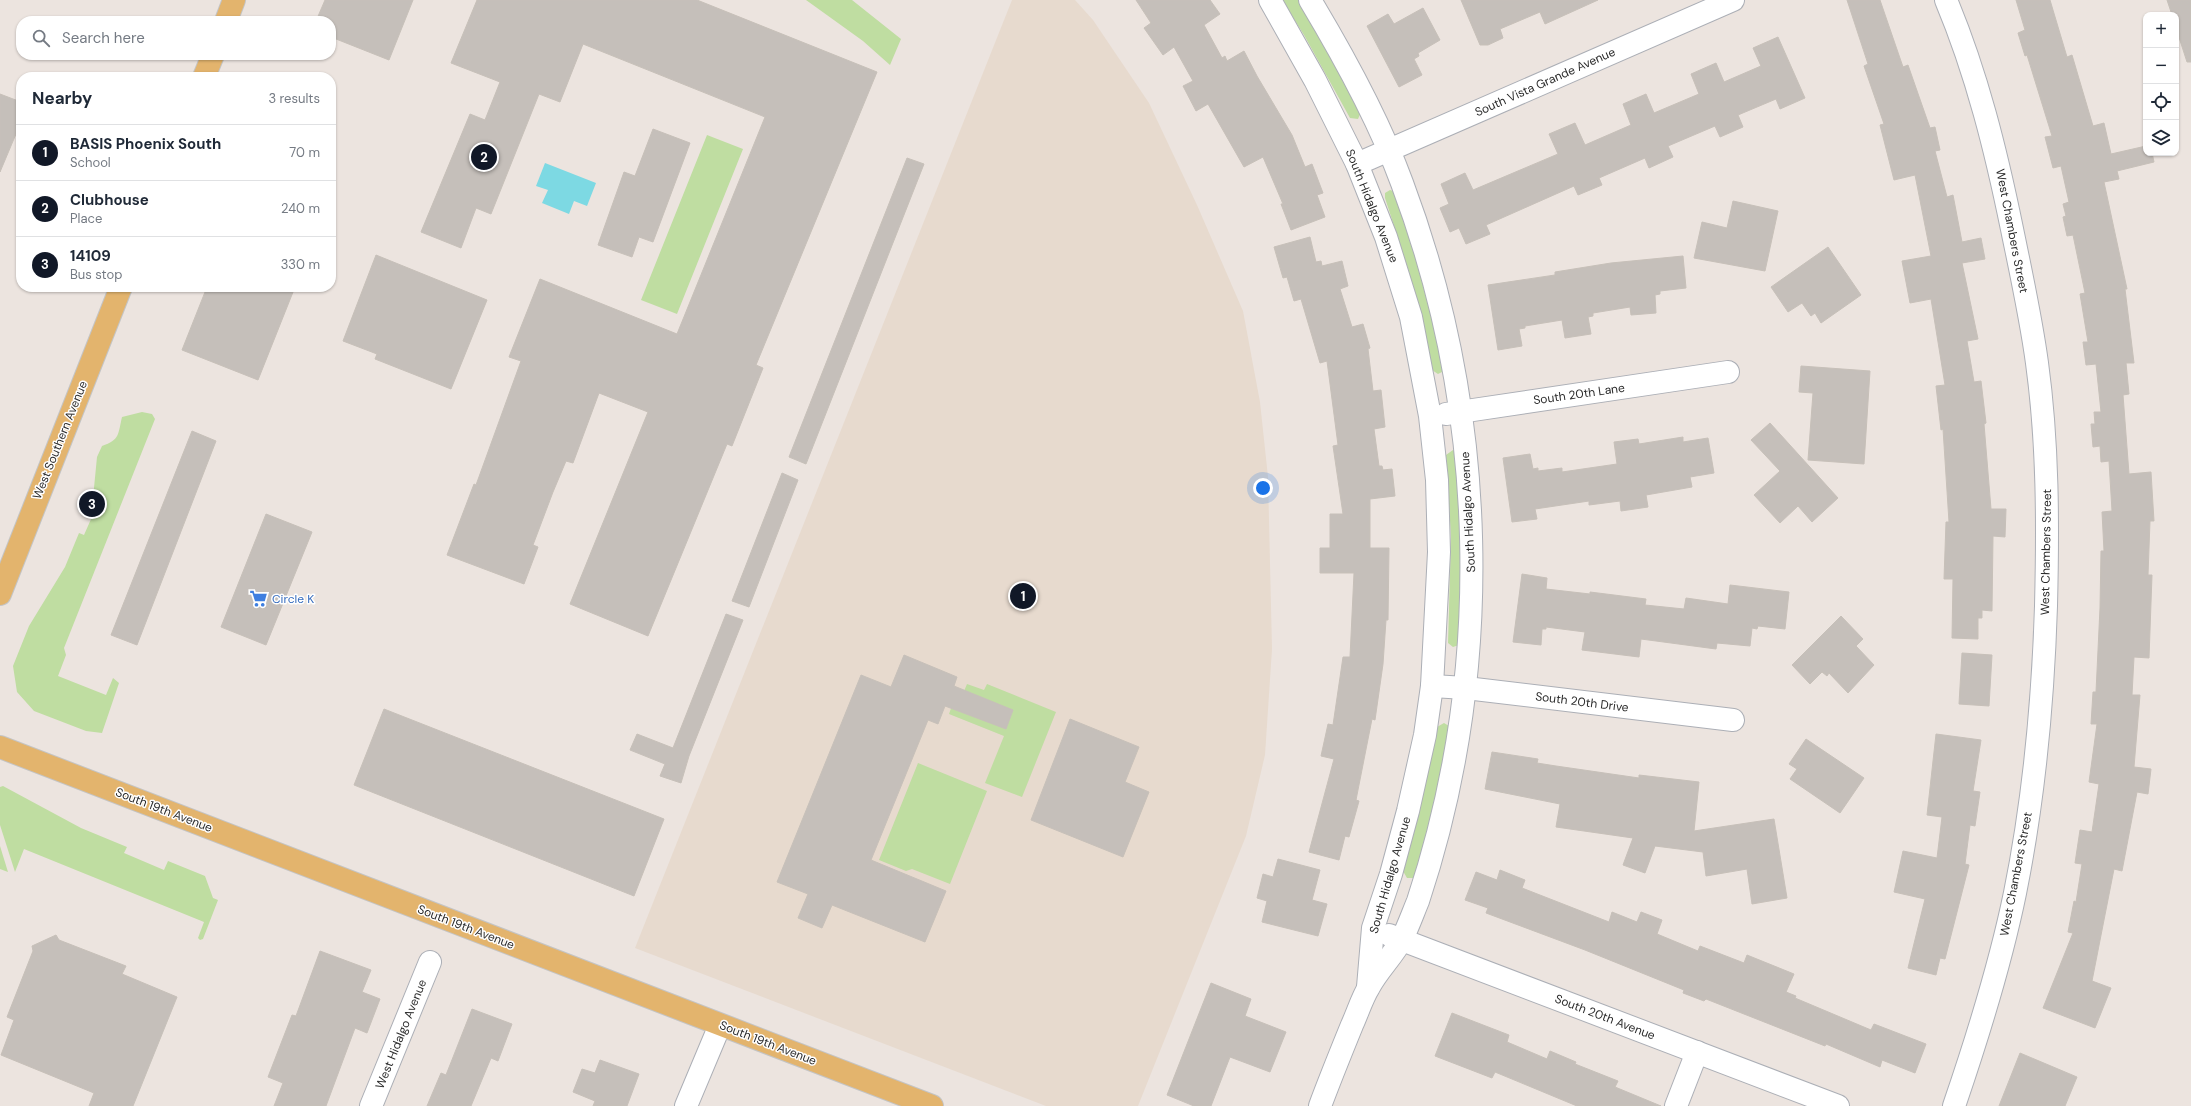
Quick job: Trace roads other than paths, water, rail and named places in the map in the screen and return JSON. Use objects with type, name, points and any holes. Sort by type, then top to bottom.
[{"type":"main road","points":[[228,16],[234,0]]},
{"type":"main road","points":[[206,72],[211,60]]},
{"type":"main road","name":"West Southern Avenue","points":[[0,594],[119,292]]},
{"type":"main road","name":"South 19th Avenue","points":[[0,747],[932,1106]]},
{"type":"street","name":"South Hidalgo Avenue","points":[[1270,0],[1315,80],[1357,164],[1386,237],[1409,310],[1430,416],[1437,480],[1439,552],[1432,686],[1425,735],[1408,811],[1391,874],[1372,928],[1368,988]]},
{"type":"street","name":"South Hidalgo Avenue","points":[[1310,0],[1325,25],[1389,151],[1419,231],[1445,327],[1462,411],[1473,549],[1466,688],[1445,808],[1416,905],[1402,940],[1368,988]]},
{"type":"street","name":"South Vista Grande Avenue","points":[[1357,164],[1733,0]]},
{"type":"street","name":"West Chambers Street","points":[[1946,0],[1956,24],[1994,143],[2021,270],[2037,361],[2043,422],[2047,495],[2045,637],[2030,797],[2015,893],[1996,970],[1977,1037],[1954,1106]]},
{"type":"street","name":"South 20th Lane","points":[[1430,416],[1728,372]]},
{"type":"street","name":"South 20th Drive","points":[[1432,686],[1466,688],[1733,720]]},
{"type":"street","name":"South 20th Avenue","points":[[1372,928],[1838,1106]]},
{"type":"street","name":"West Hidalgo Avenue","points":[[371,1106],[430,962]]},
{"type":"street","points":[[1320,1106],[1368,988]]},
{"type":"street","points":[[686,1106],[720,1025]]},
{"type":"street","points":[[1676,1106],[1697,1052]]},
{"type":"water","points":[[545,163],[596,183],[587,206],[574,201],[569,214],[542,203],[548,190],[536,186]]},
{"type":"place","name":"Clubhouse","points":[[484,157]]},
{"type":"place","name":"14109","points":[[92,504]]},
{"type":"place","name":"BASIS Phoenix South","points":[[1023,596]]},
{"type":"place","name":"Circle K","points":[[259,599]]}]
